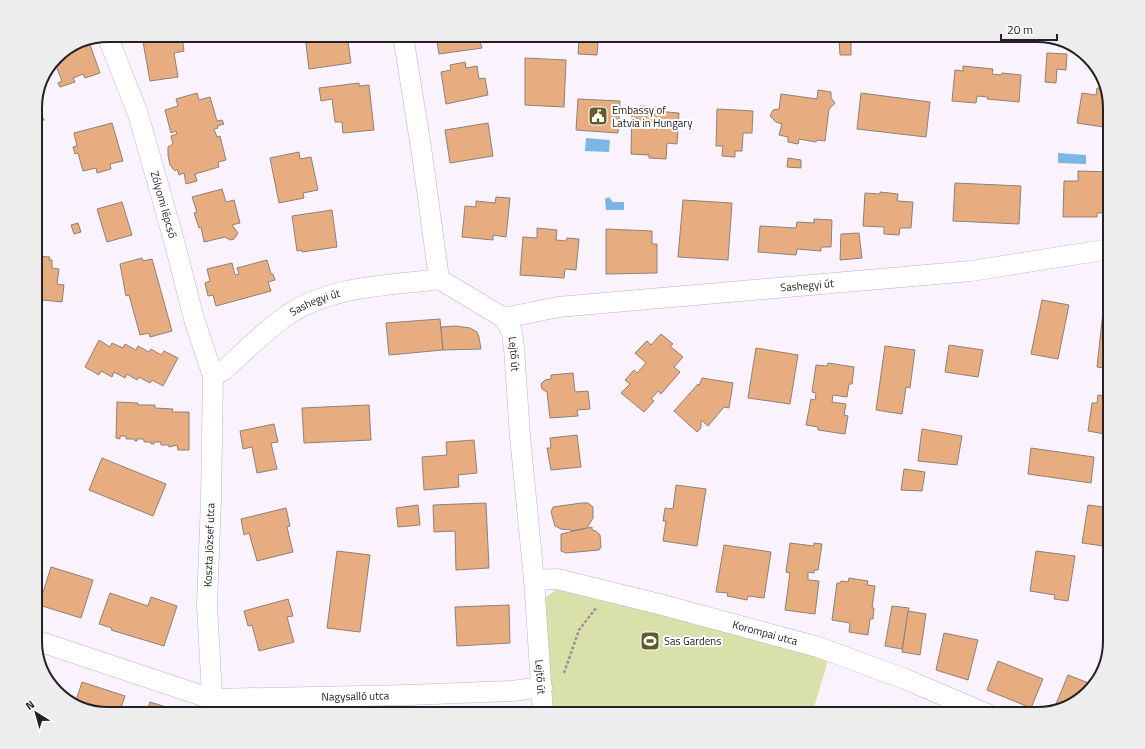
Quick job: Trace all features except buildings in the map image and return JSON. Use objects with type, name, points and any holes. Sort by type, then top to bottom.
[{"type":"street","name":"Zólyomi lépcső","points":[[110,42],[138,114],[173,237],[194,319],[213,376]]},
{"type":"street","points":[[404,42],[439,279],[504,318]]},
{"type":"street","name":"Sashegyi út","points":[[504,318],[558,307],[971,271],[1103,250]]},
{"type":"street","name":"Sashegyi út","points":[[213,376],[224,370],[289,314],[308,304],[338,293],[439,279]]},
{"type":"street","name":"Lejtő út","points":[[504,318],[512,332],[514,348],[520,436],[534,580],[543,707]]},
{"type":"street","name":"Koszta József utca","points":[[213,376],[211,500],[207,605],[213,706]]},
{"type":"street","name":"Korompai utca","points":[[534,580],[557,580],[818,646],[905,679],[971,707]]},
{"type":"street","name":"Nagysalló utca","points":[[42,643],[213,706],[408,695],[512,691],[542,687]]},
{"type":"path","points":[[564,673],[579,630],[608,592]]},
{"type":"green space","name":"Sas Gardens","points":[[557,589],[829,657],[814,707],[551,707],[545,598]]},
{"type":"water","points":[[586,138],[610,140],[609,152],[585,151]]},
{"type":"water","points":[[1058,153],[1086,155],[1086,164],[1058,163]]},
{"type":"water","points":[[609,197],[613,202],[624,202],[624,210],[606,210],[605,199]]},
{"type":"place","name":"Embassy of Latvia in Hungary","points":[[598,116]]},
{"type":"place","name":"Sas Gardens","points":[[650,641]]}]
